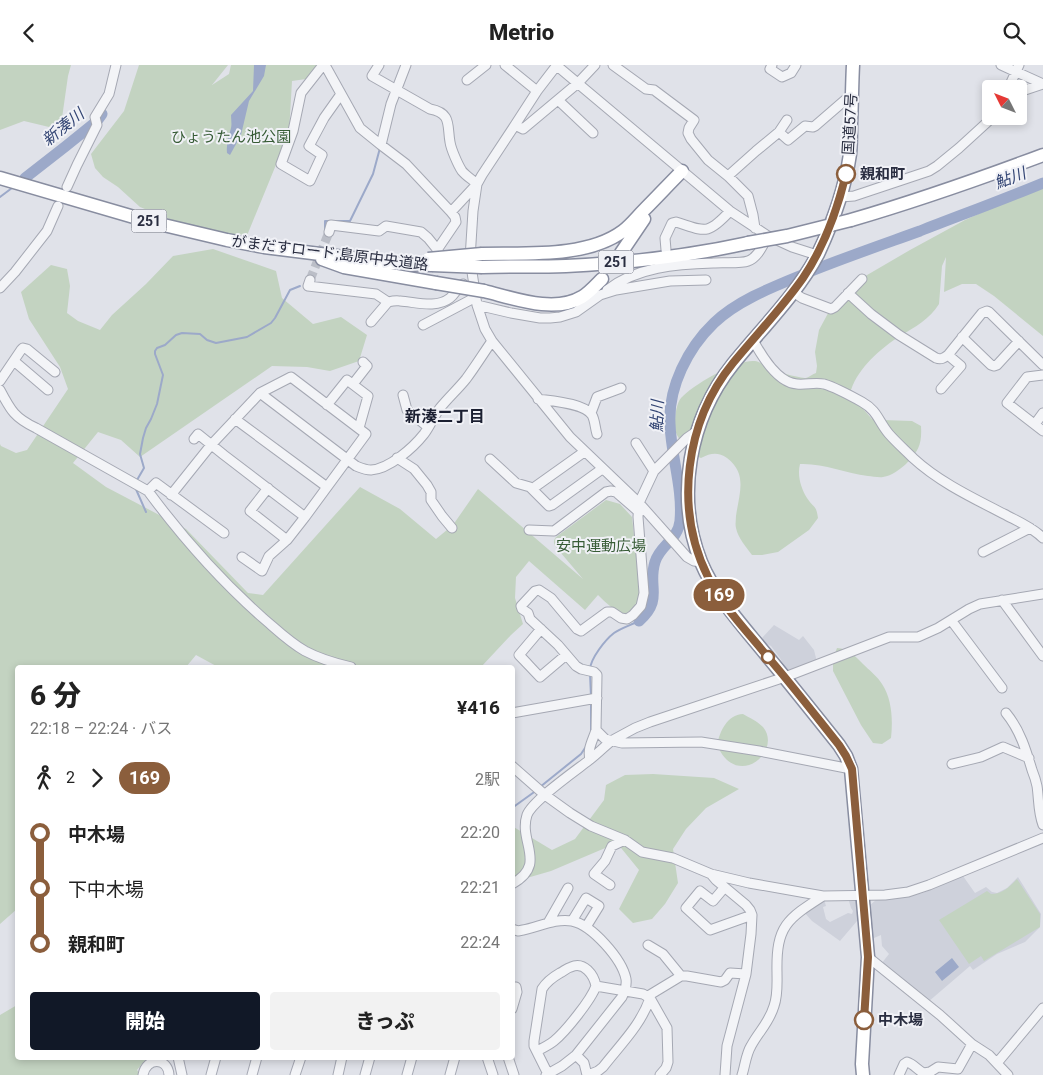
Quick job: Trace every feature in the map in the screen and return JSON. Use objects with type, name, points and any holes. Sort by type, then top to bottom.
[{"type":"highway","name":"国道57号","points":[[853,65],[850,152],[841,197],[832,221],[817,255],[806,274],[722,378],[697,431],[690,464],[688,486],[691,525],[701,562],[718,594],[839,745],[852,769],[868,957],[863,1075]]},
{"type":"highway","name":"がまだすロード;島原中央道路","points":[[0,178],[188,232],[226,240],[392,263],[432,258],[566,266],[709,252],[787,236],[851,220],[958,187],[1043,155]]},
{"type":"highway","points":[[621,253],[643,219],[677,176]]},
{"type":"highway","points":[[482,260],[578,250],[596,245],[623,231],[677,176]]},
{"type":"highway","points":[[302,251],[344,267],[436,283],[479,298],[531,303],[565,304],[583,297],[602,279]]},
{"type":"street","points":[[67,187],[109,94],[116,65]]},
{"type":"street","points":[[341,93],[324,118],[309,146],[322,155],[310,181],[281,164],[293,131],[301,93],[324,65],[341,93],[360,128],[406,164],[456,219],[456,222],[432,258]]},
{"type":"street","points":[[380,65],[372,75],[445,116],[448,121],[450,144],[463,173],[478,184]]},
{"type":"street","points":[[381,145],[385,127],[406,65]]},
{"type":"street","points":[[467,81],[486,65]]},
{"type":"street","points":[[505,65],[537,91]]},
{"type":"street","points":[[701,562],[690,560],[584,452],[538,399],[492,341],[485,329],[479,298],[472,281],[470,259],[478,184],[537,91],[556,65],[578,83],[677,176],[768,236],[792,247],[817,255]]},
{"type":"street","points":[[515,125],[522,129],[578,83],[595,65]]},
{"type":"street","points":[[613,65],[646,89],[654,90],[694,120],[688,133],[691,139],[708,160],[748,196],[755,228]]},
{"type":"street","points":[[772,65],[770,69],[782,77],[791,73],[796,65]]},
{"type":"street","points":[[1000,65],[1018,68],[1043,84]]},
{"type":"street","points":[[1012,80],[1018,68]]},
{"type":"street","points":[[1028,89],[1043,84]]},
{"type":"street","points":[[779,132],[788,140],[805,126],[815,126],[852,94]]},
{"type":"street","points":[[558,100],[592,133]]},
{"type":"street","points":[[728,176],[779,132],[787,120]]},
{"type":"street","points":[[841,197],[854,196],[930,171],[986,125]]},
{"type":"street","points":[[451,212],[478,184]]},
{"type":"street","points":[[0,288],[15,272],[46,231],[58,206]]},
{"type":"street","points":[[666,249],[665,238],[672,223],[676,222],[706,229],[718,224],[730,211]]},
{"type":"street","points":[[329,232],[331,225],[379,231],[386,226],[421,232],[428,238],[432,258]]},
{"type":"street","points":[[479,298],[511,313],[540,318],[560,317],[576,311],[616,283],[641,272],[691,264],[742,263],[749,261],[755,256],[768,236]]},
{"type":"street","points":[[432,258],[454,261],[470,259]]},
{"type":"street","points":[[600,295],[669,277],[706,280]]},
{"type":"street","points":[[792,292],[830,309],[835,307],[862,279]]},
{"type":"street","points":[[310,281],[308,287],[376,294],[388,301],[397,300],[438,304],[451,298],[463,283],[472,281]]},
{"type":"street","points":[[848,293],[871,314],[899,335],[936,358],[942,359],[948,355],[982,313],[987,311],[1043,365]]},
{"type":"street","points":[[423,325],[479,298]]},
{"type":"street","points":[[371,322],[388,301]]},
{"type":"street","points":[[962,337],[994,366],[1019,341]]},
{"type":"street","points":[[753,340],[765,360],[782,378],[796,384],[824,384],[861,401],[876,412],[893,438],[931,473],[1030,528],[1043,538]]},
{"type":"street","points":[[260,393],[346,460],[362,469],[370,470],[386,465],[415,444],[435,414],[466,379],[492,341]]},
{"type":"street","points":[[0,381],[21,350],[25,348],[55,372]]},
{"type":"street","points":[[941,389],[961,366],[948,355]]},
{"type":"street","points":[[14,361],[48,391]]},
{"type":"street","points":[[353,384],[367,366],[362,362]]},
{"type":"street","points":[[1043,375],[1027,377],[1007,403],[1043,431]]},
{"type":"street","points":[[170,495],[211,445],[260,393],[291,377],[366,434],[287,540],[269,556],[262,571],[242,557]]},
{"type":"street","points":[[328,405],[347,380],[353,384],[368,396],[359,428]]},
{"type":"street","points":[[591,413],[597,397],[621,389]]},
{"type":"street","points":[[0,390],[15,415],[23,422],[148,491],[210,566],[246,603],[285,637],[303,650],[319,658],[342,665]]},
{"type":"street","points":[[403,395],[407,410],[428,427]]},
{"type":"street","points":[[538,399],[579,406],[588,411],[593,416],[596,434]]},
{"type":"street","points":[[1035,424],[1043,413]]},
{"type":"street","points":[[235,419],[326,487]]},
{"type":"street","points":[[590,759],[589,749],[596,729],[593,699],[597,675],[592,671],[578,668],[530,619],[528,613],[521,607],[536,590],[539,590],[551,598],[579,631],[584,631],[607,612],[612,612],[621,618],[627,619],[637,611],[641,606],[644,593],[639,507],[654,471],[673,451],[697,431]]},
{"type":"street","points":[[194,439],[198,434],[305,517]]},
{"type":"street","points":[[636,443],[654,471]]},
{"type":"street","points":[[532,489],[584,452]]},
{"type":"street","points":[[397,458],[414,469],[427,485],[430,489],[431,500],[452,528]]},
{"type":"street","points":[[490,459],[516,483],[529,486],[550,506],[602,469]]},
{"type":"street","points":[[148,491],[156,483],[224,533]]},
{"type":"street","points":[[268,488],[247,510],[287,540]]},
{"type":"street","points":[[529,529],[554,531],[606,492],[611,491],[616,492],[639,507]]},
{"type":"street","points":[[983,552],[1030,528]]},
{"type":"street","points":[[515,882],[521,879],[530,867],[526,825],[527,816],[540,791],[590,759],[611,741],[635,728],[785,677],[889,637],[918,637],[980,604],[1043,594]]},
{"type":"street","points":[[1002,600],[1043,656]]},
{"type":"street","points":[[951,620],[1002,688]]},
{"type":"street","points":[[541,629],[519,655],[537,674],[540,677],[566,655]]},
{"type":"street","points":[[515,712],[593,699]]},
{"type":"street","points":[[1006,713],[1013,721],[1029,758],[1037,785],[1039,813],[1043,825]]},
{"type":"street","points":[[635,728],[635,736],[638,743]]},
{"type":"street","points":[[596,729],[601,736],[611,741],[622,743],[701,742],[852,769]]},
{"type":"street","points":[[952,764],[981,757],[1003,747],[1029,758]]},
{"type":"street","points":[[515,769],[540,791],[570,813],[591,826],[625,840],[642,852],[673,858],[711,874],[749,883],[824,896],[863,896],[908,892],[1043,838]]},
{"type":"street","points":[[610,885],[594,874],[612,846],[625,840]]},
{"type":"street","points":[[711,874],[716,881],[746,905],[752,915],[746,974],[727,1046],[725,1075]]},
{"type":"street","points":[[548,923],[568,888]]},
{"type":"street","points":[[724,888],[713,901],[700,891],[686,908],[710,930],[752,915]]},
{"type":"street","points":[[742,1075],[750,1048],[765,1027],[775,1004],[777,952],[783,929],[789,920],[824,896]]},
{"type":"street","points":[[572,921],[586,898],[599,906],[586,927]]},
{"type":"street","points":[[515,930],[523,930],[559,921],[572,921],[586,927],[600,939],[619,962],[624,970],[626,980],[625,992],[618,1003],[576,1055],[562,1067],[547,1075],[534,1046],[534,1037],[542,989],[548,981],[571,967],[581,966],[595,979],[596,986],[591,997],[562,1034],[537,1051]]},
{"type":"street","points":[[648,945],[663,954],[681,976]]},
{"type":"street","points":[[868,957],[940,1015],[972,1044],[982,1049],[1008,1075]]},
{"type":"street","points":[[596,986],[649,997],[681,976],[687,975],[721,982],[732,972],[746,974]]},
{"type":"street","points":[[515,999],[516,987]]},
{"type":"street","points":[[576,1055],[584,1063],[588,1075],[598,1071],[646,1012],[649,997]]},
{"type":"street","points":[[649,997],[667,1028],[668,1062],[660,1075]]},
{"type":"street","points":[[997,1063],[1043,1008]]},
{"type":"street","points":[[898,1075],[907,1062],[924,1073],[938,1067],[958,1069],[972,1044]]},
{"type":"street","points":[[179,1060],[182,1075]]},
{"type":"street","points":[[211,1075],[215,1060]]},
{"type":"street","points":[[252,1075],[256,1060]]},
{"type":"street","points":[[295,1075],[300,1060]]},
{"type":"street","points":[[338,1075],[341,1060]]},
{"type":"street","points":[[365,1075],[369,1060]]},
{"type":"street","points":[[407,1075],[411,1060]]},
{"type":"street","points":[[450,1075],[454,1060]]},
{"type":"street","points":[[488,1060],[493,1075]]},
{"type":"street","points":[[509,1060],[514,1075]]},
{"type":"street","points":[[143,1075],[148,1064],[157,1061],[168,1068],[169,1075]]},
{"type":"shaded area","points":[[774,625],[799,640],[803,636],[814,650],[817,662],[793,671],[786,669],[771,646],[762,638]]},
{"type":"shaded area","points":[[963,876],[975,893],[986,887],[992,892],[997,893],[1007,888],[1018,877],[1041,914],[1040,927],[1025,942],[997,954],[973,970],[970,966],[928,1002],[881,964],[889,954],[882,946],[881,935],[870,938],[869,906],[876,900],[923,893]]},
{"type":"shaded area","points":[[860,897],[861,921],[857,921],[840,941],[812,921],[803,911],[824,899],[826,906],[823,907],[826,919],[830,922],[848,913],[852,914],[853,911],[848,898]]},
{"type":"green space","points":[[0,65],[71,65],[62,118],[49,127],[24,121],[0,130]]},
{"type":"green space","name":"ひょうたん池公園","points":[[139,65],[228,65],[212,85],[229,74],[231,65],[317,65],[306,79],[292,81],[289,133],[246,238],[172,220],[140,207],[118,187],[103,177],[95,168],[91,154],[124,111]]},
{"type":"green space","points":[[1043,185],[1043,336],[994,296],[976,284],[962,284],[944,292],[946,257],[942,266],[939,304],[922,322],[892,341],[871,359],[859,374],[851,390],[872,419],[912,421],[921,426],[921,438],[917,451],[898,470],[890,475],[881,477],[859,475],[817,465],[800,464],[799,477],[801,486],[815,508],[818,518],[809,530],[778,552],[752,555],[740,539],[736,527],[741,485],[738,471],[734,464],[724,456],[714,454],[701,458],[684,446],[677,435],[675,427],[676,411],[681,398],[695,386],[716,374],[747,361],[755,361],[772,370],[803,378],[816,373],[815,352],[819,330],[833,304],[862,278],[965,220]]},
{"type":"green space","name":"安中運動広場","points":[[213,249],[276,271],[282,298],[313,324],[341,317],[367,335],[359,361],[330,371],[307,367],[272,366],[140,457],[121,440],[98,432],[73,463],[106,487],[186,529],[248,593],[263,595],[360,487],[400,509],[436,539],[453,525],[478,489],[583,579],[555,546],[554,540],[606,500],[620,504],[632,517],[640,590],[637,607],[628,615],[624,614],[598,595],[585,610],[529,561],[516,577],[515,598],[523,624],[483,665],[214,665],[196,655],[188,665],[15,665],[15,911],[0,924],[0,444],[16,453],[27,450],[68,389],[60,367],[29,319],[21,292],[51,265],[67,269],[70,286],[67,313],[78,321],[100,330],[112,315],[173,256]]},
{"type":"green space","points":[[837,648],[848,651],[855,656],[878,679],[888,696],[892,717],[892,731],[891,738],[882,744],[873,743],[861,725],[833,671],[833,659]]},
{"type":"green space","points":[[743,714],[761,725],[768,737],[763,755],[755,762],[746,766],[735,765],[726,758],[717,745],[725,725],[733,717]]},
{"type":"green space","points":[[653,774],[714,778],[739,789],[706,808],[686,829],[673,849],[678,883],[665,904],[652,919],[633,923],[619,909],[639,870],[617,843],[551,871],[515,881],[515,828],[552,850],[575,839],[604,800],[606,785],[625,775]]},
{"type":"green space","points":[[1017,879],[1040,914],[1040,927],[984,961],[981,956],[969,964],[939,920],[987,891],[995,894],[1002,891]]},
{"type":"green space","points":[[15,1006],[15,1060],[145,1060],[137,1070],[141,1075],[0,1075],[0,1015]]},
{"type":"water","points":[[254,65],[266,65],[264,76],[249,101],[241,135],[230,155],[227,153],[227,150],[231,115],[253,91]]},
{"type":"water","points":[[952,958],[959,967],[942,981],[935,972]]},
{"type":"waterway","name":"新湊川","points":[[25,178],[97,121],[102,114]]},
{"type":"waterway","points":[[335,221],[350,221],[373,174],[380,148]]},
{"type":"waterway","name":"鮎川","points":[[639,621],[647,613],[653,599],[653,571],[657,556],[679,528],[680,496],[670,424],[672,396],[681,369],[688,356],[714,323],[736,306],[775,286],[1043,183]]},
{"type":"waterway","name":"新湊川","points":[[0,197],[12,188]]},
{"type":"waterway","points":[[325,232],[325,221],[330,221]]},
{"type":"waterway","points":[[137,480],[144,468],[140,454],[143,438],[157,404],[163,375],[155,354],[157,348],[165,345],[176,335],[182,333],[200,334],[207,340],[216,343],[247,337],[271,323],[290,290],[300,286]]},
{"type":"waterway","points":[[135,487],[146,512]]},
{"type":"waterway","name":"鮎川","points":[[590,669],[596,655],[610,636],[639,621]]},
{"type":"waterway","name":"鮎川","points":[[590,674],[591,696]]},
{"type":"waterway","name":"鮎川","points":[[591,701],[591,731]]},
{"type":"waterway","name":"鮎川","points":[[540,787],[581,754],[587,745]]},
{"type":"waterway","name":"鮎川","points":[[515,806],[537,790]]},
{"type":"tunnel","points":[[310,280],[329,232]]},
{"type":"bus line","name":"169","points":[[846,174],[841,197],[827,234],[803,279],[732,365],[712,395],[697,431],[690,464],[688,486],[691,525],[696,547],[701,562],[718,594],[839,745],[852,769],[868,957],[864,1020]]},
{"type":"place","name":"親和町","points":[[846,174]]},
{"type":"place","name":"中木場","points":[[864,1020]]},
{"type":"district","name":"新湊二丁目","points":[[445,416]]}]
